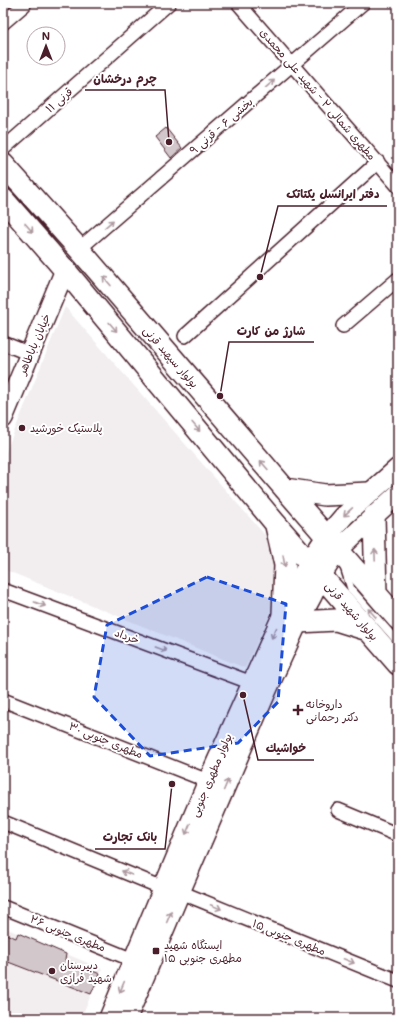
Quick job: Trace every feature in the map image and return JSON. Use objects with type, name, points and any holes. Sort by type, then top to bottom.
[{"type":"main road","name":"بولوار سپهبد قرنی","points":[[3,164],[79,249],[332,544]]},
{"type":"main road","points":[[3,199],[65,270],[315,569]]},
{"type":"main road","name":"خیابان باباطاهر","points":[[3,418],[65,270]]},
{"type":"main road","points":[[332,544],[344,516],[398,468]]},
{"type":"main road","points":[[285,490],[325,495],[369,493]]},
{"type":"main road","points":[[332,544],[374,516],[398,494]]},
{"type":"main road","points":[[374,516],[376,594]]},
{"type":"main road","points":[[275,523],[285,565],[291,618],[336,620],[368,630]]},
{"type":"main road","points":[[332,544],[398,619]]},
{"type":"main road","name":"بولوار مطهری جنوبی","points":[[127,1018],[208,781],[252,682],[291,618],[312,596],[315,569],[332,544]]},
{"type":"main road","name":"بولوار شهید قرنی","points":[[315,569],[398,664]]},
{"type":"main road","name":"بولوار مطهری جنوبی","points":[[109,1018],[133,960],[172,890],[267,690],[291,618]]},
{"type":"street","name":"قرنی ۱۱","points":[[3,149],[169,3]]},
{"type":"street","name":"مطهری شمالی ۲ - شهید علی محمدی","points":[[238,3],[398,186]]},
{"type":"street","name":"بخشی ۶ - قرنی ۹","points":[[79,249],[363,3]]},
{"type":"street","points":[[3,23],[24,4]]},
{"type":"street","points":[[185,336],[378,162]]},
{"type":"street","points":[[344,326],[398,279]]},
{"type":"street","points":[[3,343],[30,354]]},
{"type":"street","name":"خرداد","points":[[3,590],[252,682]]},
{"type":"street","name":"مطهری جنوبی ۳۰","points":[[3,700],[208,781]]},
{"type":"street","points":[[338,810],[398,836]]},
{"type":"street","name":"مطهری جنوبی ۱۵","points":[[3,822],[398,981]]},
{"type":"street","name":"مطهری جنوبی ۲۶","points":[[3,907],[133,960]]},
{"type":"lane","points":[[332,544],[351,589],[398,642]]},
{"type":"highlighted area","points":[[207,577],[286,604],[278,702],[238,743],[150,756],[94,697],[107,625]]},
{"type":"shaded area","points":[[65,307],[271,542],[276,601],[245,668],[3,569],[3,459]]},
{"type":"shaded area","name":"دبیرستان شهید فرازی","points":[[3,927],[102,969],[81,1018],[3,1018]]},
{"type":"building","points":[[166,128],[182,148],[171,158],[155,137]]},
{"type":"building","points":[[3,933],[16,938],[18,933],[66,954],[65,960],[100,974],[91,994],[3,960]]},
{"type":"place","name":"چرم درخشان","points":[[169,142]]},
{"type":"place","name":"دفتر ایرانسل یکتاتک","points":[[260,277]]},
{"type":"place","name":"شارژ من کارت","points":[[220,396]]},
{"type":"place","name":"پلاستیک خورشید","points":[[22,428]]},
{"type":"place","name":"خواشيك","points":[[243,695]]},
{"type":"place","name":"داروخانه دکتر رحمانی","points":[[298,710]]},
{"type":"place","name":"بانک تجارت","points":[[172,784]]},
{"type":"place","name":"ایستگاه شهید مطهری جنوبی ۱۵","points":[[156,951]]},
{"type":"place","name":"دبیرستان شهید فرازی","points":[[52,971]]}]
